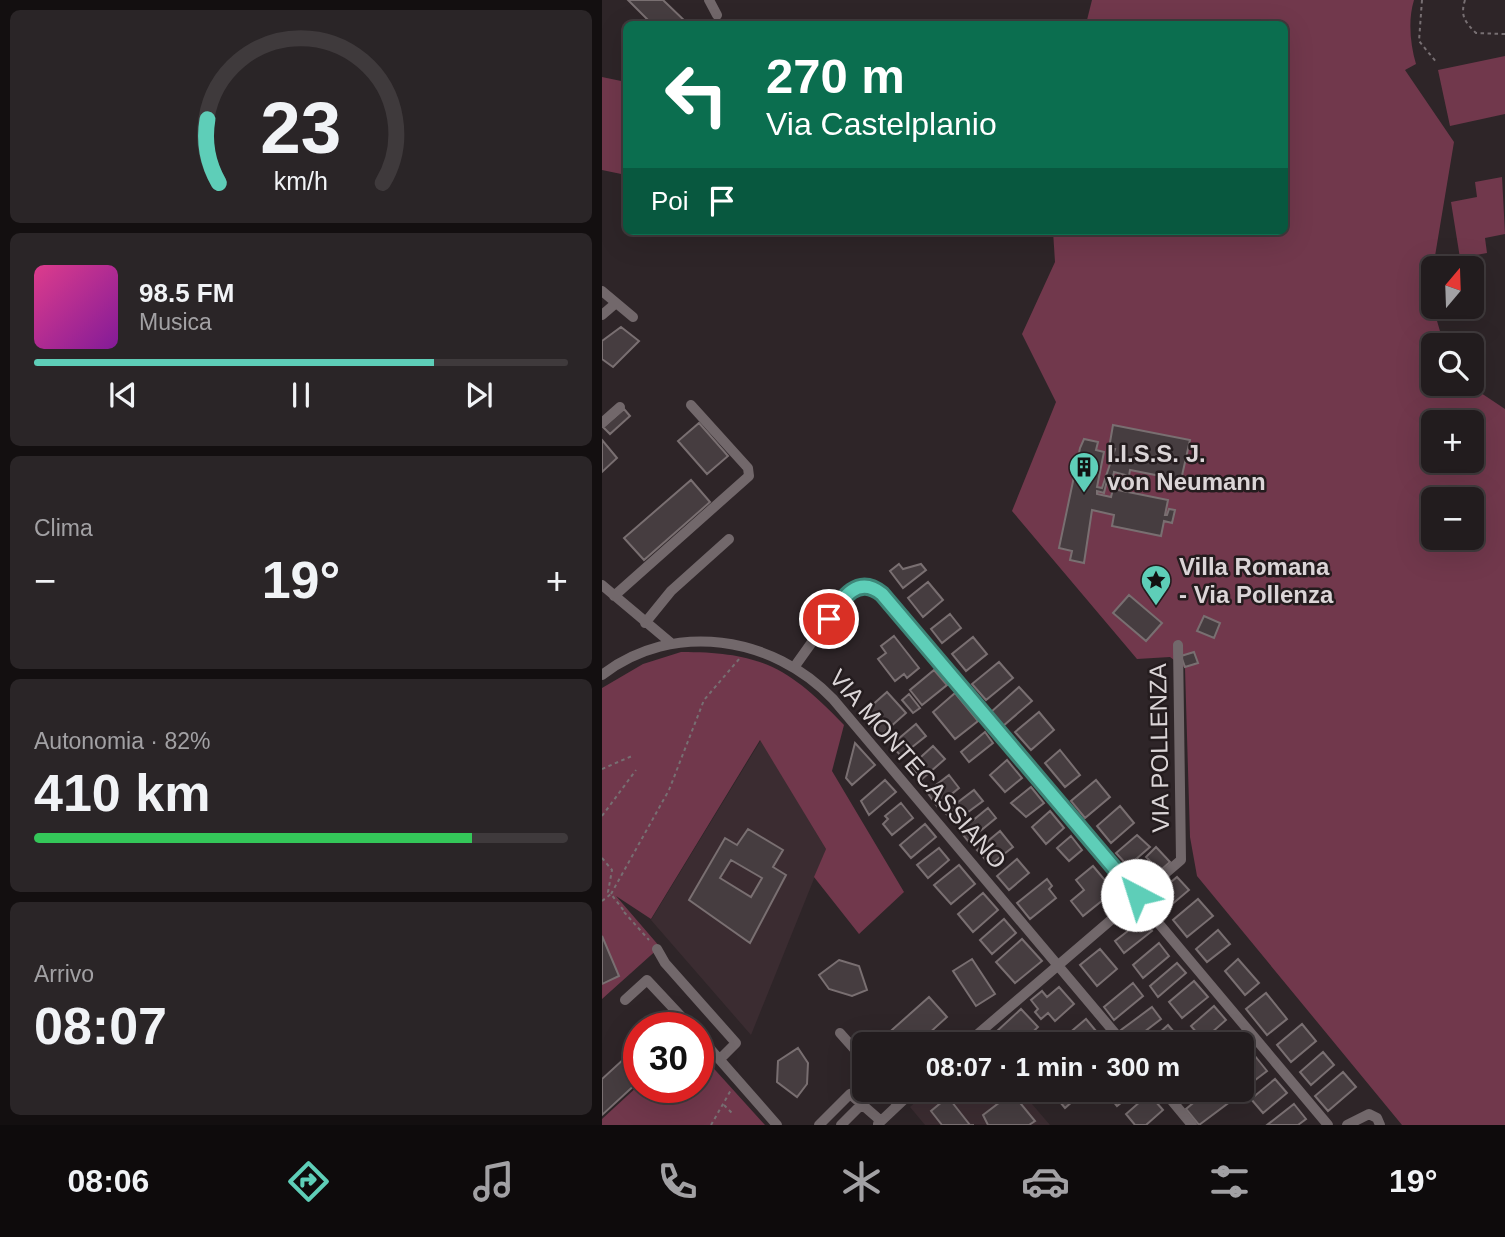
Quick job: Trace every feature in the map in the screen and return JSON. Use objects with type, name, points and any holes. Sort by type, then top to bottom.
[{"type":"street","points":[[709,0],[717,15]]},
{"type":"street","points":[[602,291],[633,317]]},
{"type":"street","points":[[602,315],[616,303]]},
{"type":"street","points":[[614,596],[749,476],[748,468],[691,405]]},
{"type":"street","points":[[602,422],[620,407]]},
{"type":"street","points":[[645,623],[671,591],[729,539]]},
{"type":"street","points":[[602,585],[671,643]]},
{"type":"street","points":[[794,666],[847,593],[862,586],[878,590],[1328,1125]]},
{"type":"street","name":"VIA MONTECASSIANO","points":[[602,675],[633,654],[671,643],[706,641],[743,645],[794,666],[833,699],[1114,1032]]},
{"type":"street","name":"VIA POLLENZA","points":[[980,1032],[1057,963],[1181,860],[1178,645]]},
{"type":"street","points":[[657,949],[665,963],[736,1043],[720,1059]]},
{"type":"street","points":[[625,1000],[665,963]]},
{"type":"street","points":[[647,980],[677,1012]]},
{"type":"street","points":[[840,1033],[852,1051]]},
{"type":"street","points":[[714,1052],[777,1125]]},
{"type":"street","points":[[819,1125],[850,1094],[879,1123],[901,1102]]},
{"type":"street","points":[[1173,1102],[1192,1125]]},
{"type":"street","points":[[841,1125],[862,1104]]},
{"type":"street","points":[[1347,1125],[1369,1114],[1377,1118],[1380,1125]]},
{"type":"path","points":[[1422,0],[1419,41],[1437,63]]},
{"type":"path","points":[[1465,0],[1461,12],[1466,23],[1476,33],[1505,34]]},
{"type":"path","points":[[602,901],[611,894],[669,790],[704,700],[743,654]]},
{"type":"path","points":[[602,769],[632,756]]},
{"type":"path","points":[[602,816],[636,769]]},
{"type":"path","points":[[602,858],[612,870],[608,892],[657,949]]},
{"type":"path","points":[[711,1125],[733,1086]]},
{"type":"path","points":[[723,1104],[733,1114]]},
{"type":"shaded area","points":[[1092,0],[1414,0],[1411,32],[1416,64],[1405,70],[1454,142],[1435,256],[1421,256],[1421,319],[1436,319],[1441,333],[1421,333],[1421,396],[1484,395],[1505,409],[1505,1125],[1402,1125],[1197,876],[1190,837],[1185,668],[1170,657],[1137,659],[1012,511],[1056,402],[1022,334],[1055,262],[1053,235],[1288,235],[1288,21],[1087,21]]},
{"type":"shaded area","points":[[1505,56],[1505,114],[1450,126],[1438,70]]},
{"type":"shaded area","points":[[602,77],[623,81],[623,174],[602,170]]},
{"type":"shaded area","points":[[1502,177],[1505,234],[1485,238],[1487,253],[1460,256],[1451,202],[1477,197],[1475,182]]},
{"type":"shaded area","points":[[681,652],[733,655],[772,667],[807,690],[844,725],[832,771],[904,892],[859,934],[814,877],[826,849],[760,740],[651,919],[616,896],[660,947],[602,999],[602,688],[643,664]]},
{"type":"shaded area","points":[[761,740],[826,849],[751,1035],[651,920]]},
{"type":"shaded area","points":[[714,1069],[765,1125],[602,1125],[602,1119],[623,1100],[623,1103],[714,1103]]},
{"type":"shaded area","points":[[916,1102],[1030,1102],[1050,1125],[925,1125],[910,1107]]},
{"type":"building","points":[[628,0],[663,0],[685,21],[649,21]]},
{"type":"building","points":[[621,327],[639,341],[613,367],[602,359],[602,341]]},
{"type":"building","points":[[624,409],[630,416],[610,434],[603,427]]},
{"type":"building","points":[[699,423],[728,456],[707,474],[678,441]]},
{"type":"building","name":"I.I.S.S. J. von Neumann","points":[[1113,425],[1190,440],[1181,480],[1130,470],[1129,476],[1114,472],[1113,477],[1108,476],[1104,493],[1097,491],[1097,494],[1111,497],[1113,489],[1168,500],[1165,515],[1169,509],[1175,510],[1172,523],[1164,521],[1161,536],[1112,526],[1114,515],[1092,510],[1084,563],[1070,560],[1072,551],[1059,548],[1080,448],[1084,439],[1098,442],[1096,450],[1104,452],[1097,487],[1102,488],[1115,449],[1109,448]]},
{"type":"building","points":[[602,440],[617,458],[602,472]]},
{"type":"building","points":[[691,480],[710,502],[644,560],[624,538]]},
{"type":"building","points":[[899,564],[903,569],[921,564],[926,570],[903,588],[890,571]]},
{"type":"building","points":[[928,582],[943,600],[923,617],[908,598]]},
{"type":"building","points":[[1129,595],[1162,623],[1146,641],[1113,613]]},
{"type":"building","points":[[950,614],[961,628],[942,643],[931,629]]},
{"type":"building","points":[[1204,616],[1220,623],[1214,638],[1197,631]]},
{"type":"building","points":[[894,636],[919,668],[907,678],[904,674],[895,681],[878,659],[886,653],[881,646]]},
{"type":"building","points":[[973,637],[987,654],[966,671],[952,654]]},
{"type":"building","points":[[1194,652],[1198,663],[1185,667],[1181,656]]},
{"type":"building","points":[[999,662],[1013,678],[986,700],[972,684]]},
{"type":"building","points":[[934,670],[947,685],[922,705],[910,690]]},
{"type":"building","points":[[1019,687],[1032,701],[1003,726],[991,712]]},
{"type":"building","points":[[887,692],[906,713],[880,736],[861,715]]},
{"type":"building","points":[[955,693],[978,721],[955,739],[933,712]]},
{"type":"building","points":[[909,694],[920,708],[913,713],[902,700]]},
{"type":"building","points":[[1039,712],[1054,730],[1031,750],[1015,732]]},
{"type":"building","points":[[916,724],[926,736],[901,756],[891,745]]},
{"type":"building","points":[[985,732],[993,743],[969,762],[961,752]]},
{"type":"building","points":[[855,743],[875,765],[852,785],[846,778]]},
{"type":"building","points":[[933,746],[945,759],[922,779],[911,766]]},
{"type":"building","points":[[1060,750],[1080,775],[1065,787],[1045,763]]},
{"type":"building","points":[[1007,760],[1022,778],[1005,792],[990,775]]},
{"type":"building","points":[[949,775],[959,788],[937,806],[927,792]]},
{"type":"building","points":[[885,780],[896,792],[869,815],[861,801]]},
{"type":"building","points":[[1096,780],[1110,797],[1085,818],[1071,801]]},
{"type":"building","points":[[1031,787],[1044,803],[1026,817],[1011,803]]},
{"type":"building","points":[[974,790],[983,801],[953,823],[945,812]]},
{"type":"building","points":[[901,803],[913,818],[892,835],[883,824],[888,819],[885,816]]},
{"type":"building","points":[[1120,806],[1134,823],[1111,843],[1097,826]]},
{"type":"building","points":[[988,808],[996,818],[968,841],[960,831]]},
{"type":"building","points":[[1050,811],[1064,828],[1046,844],[1032,827]]},
{"type":"building","points":[[925,824],[936,837],[911,858],[900,845]]},
{"type":"building","points":[[748,829],[783,850],[773,867],[786,875],[750,943],[689,900],[725,838],[737,845]],"holes":[[[731,860],[762,878],[751,897],[720,878]]]},
{"type":"building","points":[[1000,831],[1013,847],[990,865],[977,850]]},
{"type":"building","points":[[1137,835],[1150,847],[1128,866],[1116,853]]},
{"type":"building","points":[[1071,836],[1082,850],[1069,861],[1057,848]]},
{"type":"building","points":[[1156,847],[1170,862],[1155,875],[1147,866],[1151,862],[1146,857]]},
{"type":"building","points":[[939,848],[949,860],[928,878],[917,865]]},
{"type":"building","points":[[1017,859],[1029,873],[1009,890],[997,876]]},
{"type":"building","points":[[959,865],[975,884],[951,904],[934,885]]},
{"type":"building","points":[[1093,866],[1114,891],[1083,916],[1071,901],[1084,890],[1076,880]]},
{"type":"building","points":[[1177,877],[1189,890],[1164,911],[1153,897]]},
{"type":"building","points":[[1047,879],[1052,886],[1049,889],[1056,898],[1030,919],[1017,903]]},
{"type":"building","points":[[983,893],[998,910],[973,932],[958,914]]},
{"type":"building","points":[[1198,899],[1213,916],[1187,937],[1173,920]]},
{"type":"building","points":[[1004,919],[1016,933],[992,954],[980,940]]},
{"type":"building","points":[[1142,920],[1152,931],[1124,953],[1115,941]]},
{"type":"building","points":[[1218,930],[1230,944],[1207,962],[1196,949]]},
{"type":"building","points":[[602,936],[619,976],[602,984]]},
{"type":"building","points":[[1022,939],[1042,961],[1015,983],[996,962]]},
{"type":"building","points":[[1159,943],[1169,956],[1143,978],[1133,965]]},
{"type":"building","points":[[1100,949],[1117,969],[1097,986],[1080,965]]},
{"type":"building","points":[[972,959],[995,994],[976,1006],[953,971]]},
{"type":"building","points":[[1238,959],[1259,983],[1245,995],[1225,971]]},
{"type":"building","points":[[839,960],[859,966],[867,990],[852,996],[829,989],[819,975]]},
{"type":"building","points":[[1177,963],[1186,973],[1158,997],[1150,986]]},
{"type":"building","points":[[1194,981],[1208,997],[1182,1018],[1169,1002]]},
{"type":"building","points":[[1133,983],[1143,996],[1114,1020],[1104,1007]]},
{"type":"building","points":[[1059,987],[1074,1004],[1055,1021],[1048,1013],[1041,1019],[1031,1000],[1042,991],[1047,997]]},
{"type":"building","points":[[1266,993],[1287,1019],[1267,1035],[1246,1009]]},
{"type":"building","points":[[929,997],[947,1017],[930,1032],[890,1032]]},
{"type":"building","points":[[1214,1006],[1226,1020],[1212,1032],[1196,1032],[1191,1026]]},
{"type":"building","points":[[1152,1007],[1161,1019],[1144,1032],[1121,1030]]},
{"type":"building","points":[[1021,1009],[1038,1027],[1033,1032],[997,1031]]},
{"type":"building","points":[[1086,1019],[1097,1032],[1071,1032]]},
{"type":"building","points":[[1302,1024],[1316,1041],[1291,1062],[1277,1045]]},
{"type":"building","points":[[1168,1025],[1174,1032],[1160,1032]]},
{"type":"building","points":[[798,1048],[808,1063],[807,1084],[797,1097],[777,1082],[778,1061]]},
{"type":"building","points":[[1323,1052],[1334,1065],[1311,1085],[1300,1072]]},
{"type":"building","points":[[1254,1057],[1267,1071],[1254,1081]]},
{"type":"building","points":[[623,1060],[623,1096],[602,1115],[602,1079]]},
{"type":"building","points":[[1343,1072],[1356,1087],[1328,1111],[1315,1096]]},
{"type":"building","points":[[1275,1079],[1287,1093],[1263,1113],[1254,1102],[1254,1096]]},
{"type":"building","points":[[942,1102],[952,1102],[970,1125],[942,1125],[931,1111]]},
{"type":"building","points":[[1000,1102],[1019,1102],[1035,1121],[1029,1125],[988,1125],[983,1115]]},
{"type":"building","points":[[1060,1102],[1072,1102],[1065,1108]]},
{"type":"building","points":[[1140,1102],[1156,1102],[1163,1110],[1146,1125],[1135,1125],[1126,1114]]},
{"type":"building","points":[[1194,1102],[1230,1102],[1199,1125],[1186,1109]]},
{"type":"building","points":[[1294,1104],[1306,1119],[1298,1125],[1267,1125]]},
{"type":"place","name":"I.I.S.S. J. von Neumann","points":[[1084,494]]},
{"type":"place","name":"Villa Romana - Via Pollenza","points":[[1156,607]]},
{"type":"route","points":[[829,619],[847,593],[854,588],[873,587],[882,594],[1012,744],[1137,895]]}]
